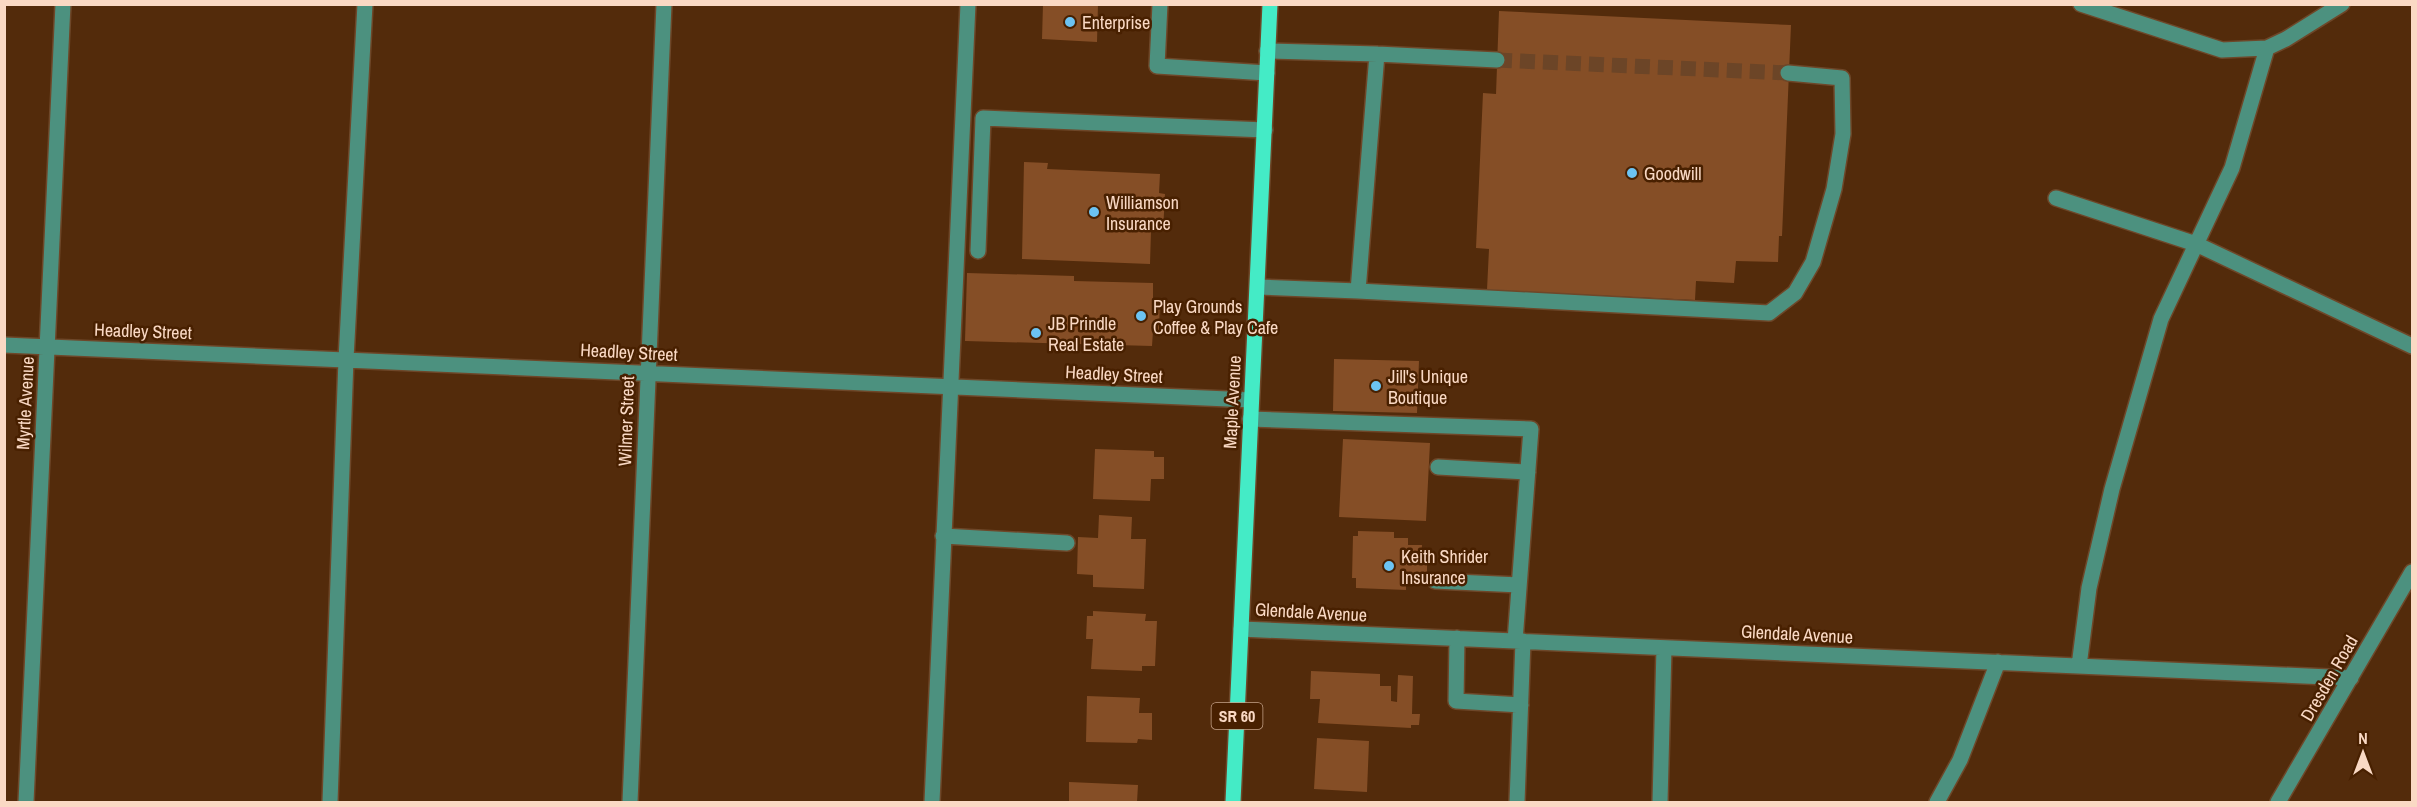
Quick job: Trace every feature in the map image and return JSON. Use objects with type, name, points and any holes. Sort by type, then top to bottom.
[{"type":"main road","name":"Maple Avenue","points":[[1233,802],[1270,4]]},
{"type":"street","name":"Myrtle Avenue","points":[[26,802],[63,4]]},
{"type":"street","points":[[330,802],[346,359],[365,4]]},
{"type":"street","name":"Wilmer Street","points":[[630,802],[664,4]]},
{"type":"street","points":[[932,802],[968,4]]},
{"type":"street","points":[[1160,4],[1157,66],[1267,73]]},
{"type":"street","points":[[2081,4],[2223,50],[2267,48],[2286,39],[2342,4]]},
{"type":"street","points":[[2079,666],[2089,588],[2112,489],[2161,319],[2232,168],[2267,48]]},
{"type":"street","points":[[1267,51],[1497,60]]},
{"type":"street","points":[[1358,291],[1377,54]]},
{"type":"street","points":[[1258,288],[1358,291],[1769,313],[1795,294],[1813,262],[1834,189],[1843,134],[1842,78],[1788,73]]},
{"type":"street","points":[[978,251],[983,118],[1265,130]]},
{"type":"street","points":[[2056,198],[2196,244],[2412,346]]},
{"type":"street","name":"Headley Street","points":[[4,345],[1251,400]]},
{"type":"street","points":[[1250,419],[1531,429],[1519,585],[1521,705],[1516,802]]},
{"type":"street","points":[[1438,467],[1528,472]]},
{"type":"street","points":[[944,536],[1067,543]]},
{"type":"street","name":"Dresden Road","points":[[2278,802],[2412,572]]},
{"type":"street","points":[[1435,581],[1519,585]]},
{"type":"street","name":"Glendale Avenue","points":[[1241,629],[2351,678]]},
{"type":"street","points":[[1458,638],[1456,701],[1521,705]]},
{"type":"street","points":[[1660,802],[1664,648]]},
{"type":"street","points":[[1937,802],[1960,760],[1998,662]]},
{"type":"building","name":"Enterprise","points":[[1043,4],[1098,4],[1097,42],[1042,39]]},
{"type":"building","name":"Goodwill","points":[[1499,11],[1791,25],[1782,236],[1779,236],[1778,262],[1736,261],[1734,283],[1696,281],[1695,300],[1487,290],[1489,249],[1476,248],[1483,93],[1496,94]]},
{"type":"building","name":"Williamson Insurance","points":[[1024,162],[1048,163],[1047,169],[1160,174],[1159,193],[1165,194],[1163,231],[1151,231],[1150,264],[1022,259]]},
{"type":"building","points":[[967,273],[1074,276],[1074,281],[1153,283],[1153,298],[1160,298],[1159,331],[1153,331],[1152,346],[965,341]]},
{"type":"building","name":"Jill's Unique Boutique","points":[[1334,359],[1419,361],[1417,413],[1333,411]]},
{"type":"building","points":[[1343,439],[1430,443],[1426,521],[1339,517]]},
{"type":"building","points":[[1095,449],[1154,451],[1154,457],[1164,457],[1164,479],[1151,479],[1150,501],[1093,499]]},
{"type":"building","points":[[1099,515],[1132,517],[1131,539],[1146,539],[1144,589],[1093,587],[1093,575],[1077,574],[1078,537],[1098,538]]},
{"type":"building","name":"Keith Shrider Insurance","points":[[1358,531],[1394,532],[1394,538],[1408,538],[1408,545],[1422,545],[1421,560],[1427,560],[1427,572],[1421,572],[1421,585],[1406,584],[1406,590],[1356,588],[1356,578],[1352,578],[1353,536],[1358,536]]},
{"type":"building","points":[[1093,611],[1146,614],[1145,621],[1157,621],[1155,666],[1142,666],[1142,671],[1091,669],[1093,639],[1086,639],[1087,616],[1093,616]]},
{"type":"building","points":[[1311,671],[1380,674],[1380,686],[1391,686],[1391,701],[1397,702],[1398,675],[1413,676],[1412,714],[1420,714],[1419,725],[1411,725],[1411,728],[1318,723],[1320,699],[1310,699]]},
{"type":"building","points":[[1087,696],[1140,698],[1139,713],[1152,713],[1152,740],[1138,739],[1137,743],[1086,742]]},
{"type":"building","points":[[1317,738],[1369,741],[1367,792],[1314,789]]},
{"type":"building","points":[[1069,782],[1138,785],[1137,802],[1069,802]]},
{"type":"tunnel","points":[[1497,60],[1788,73]]},
{"type":"place","name":"Enterprise","points":[[1070,22]]},
{"type":"place","name":"Goodwill","points":[[1632,173]]},
{"type":"place","name":"Williamson Insurance","points":[[1094,212]]},
{"type":"place","name":"Play Grounds Coffee & Play Cafe","points":[[1141,316]]},
{"type":"place","name":"JB Prindle Real Estate","points":[[1036,333]]},
{"type":"place","name":"Jill's Unique Boutique","points":[[1376,386]]},
{"type":"place","name":"Keith Shrider Insurance","points":[[1389,566]]}]
